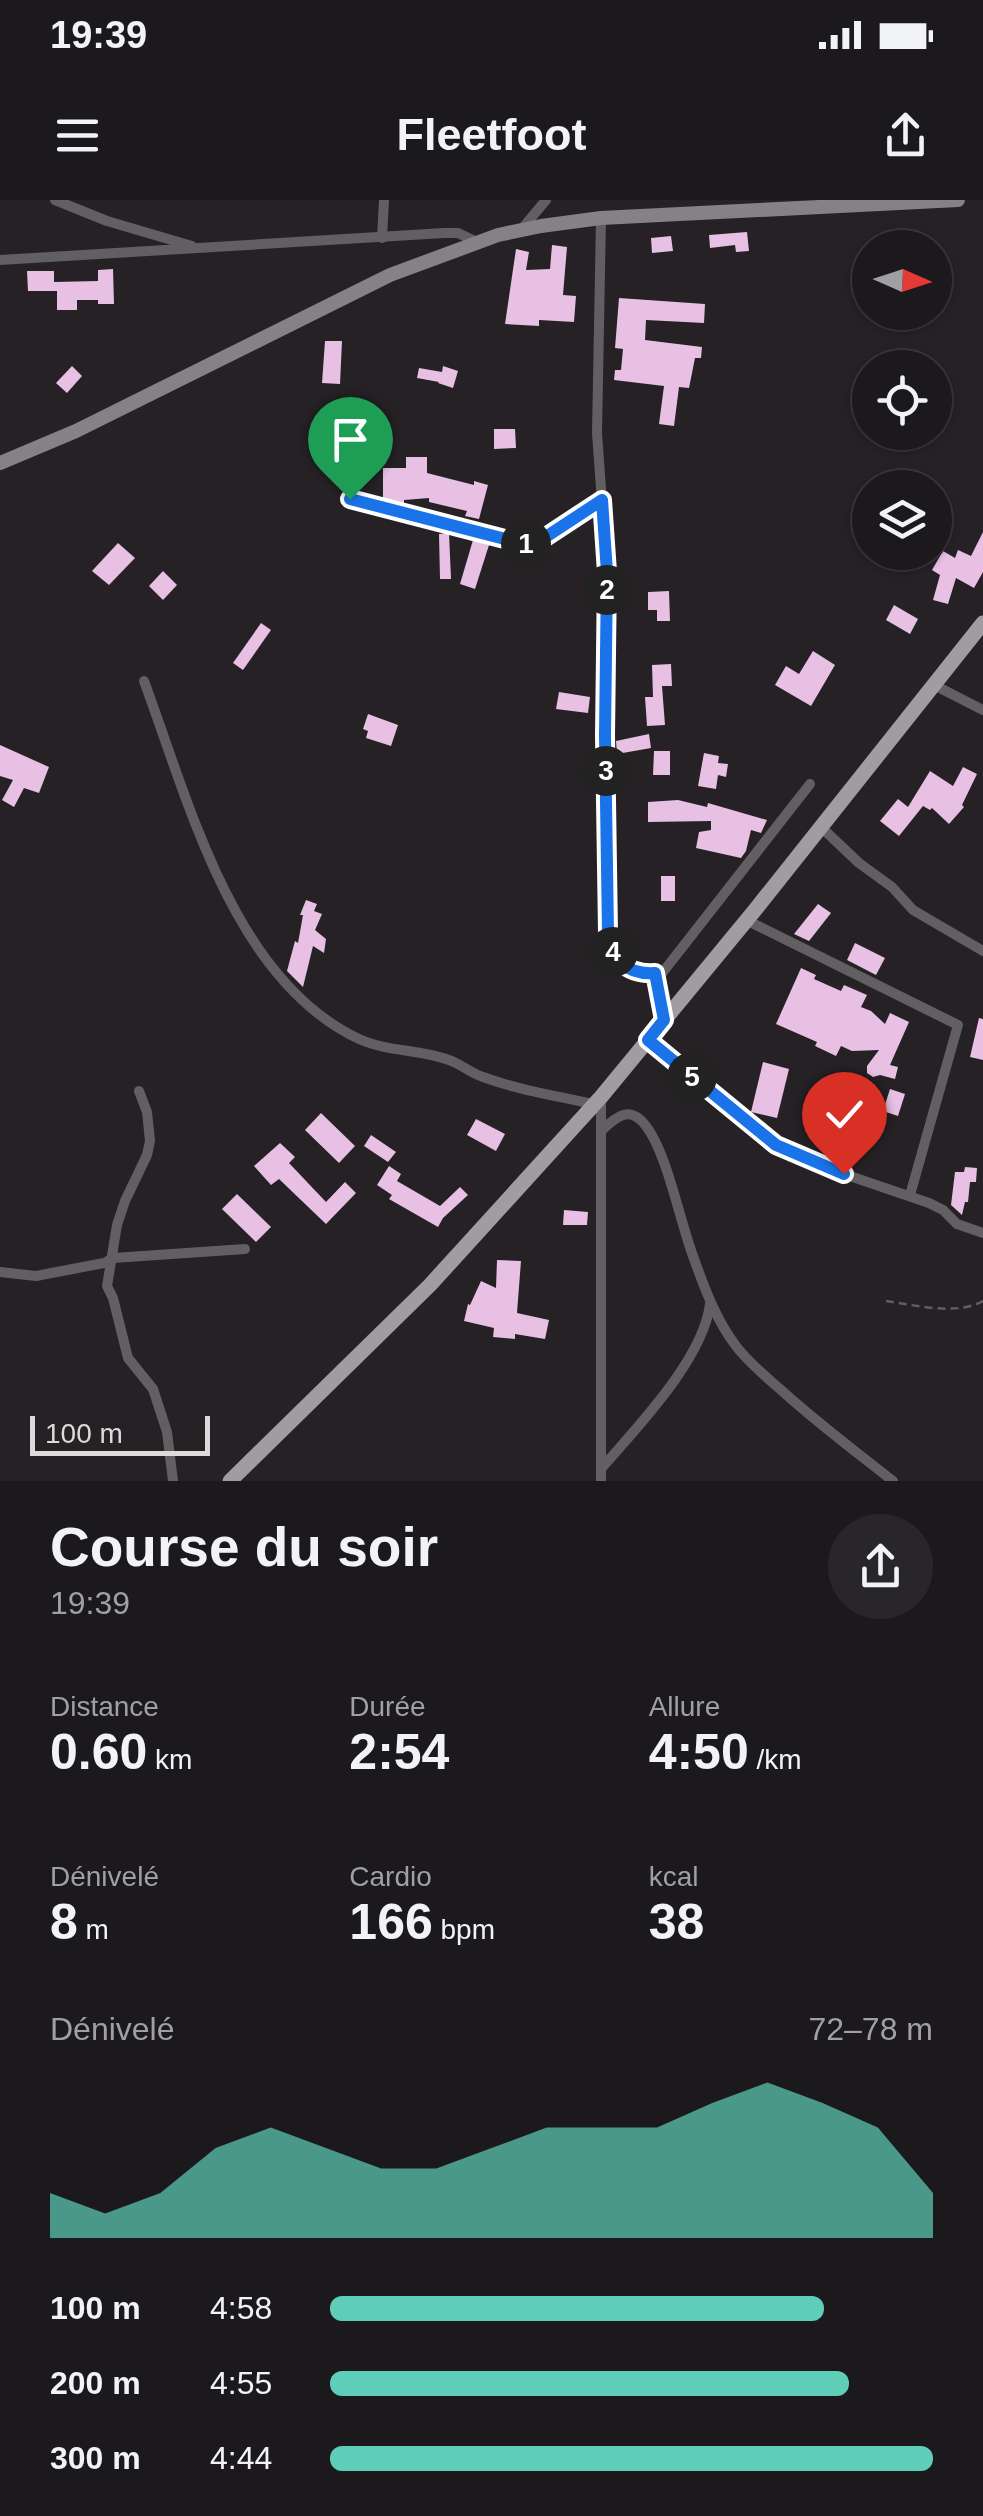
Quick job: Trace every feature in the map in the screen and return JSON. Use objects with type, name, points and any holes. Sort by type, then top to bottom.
[{"type":"main road","points":[[0,463],[76,431],[390,275],[477,242],[601,218],[958,200]]},
{"type":"main road","points":[[230,1481],[430,1286],[598,1100],[983,624]]},
{"type":"street","points":[[55,200],[107,221],[202,249]]},
{"type":"street","points":[[382,238],[384,200]]},
{"type":"street","points":[[520,231],[546,200]]},
{"type":"street","points":[[601,218],[597,433],[607,572],[608,932],[611,948],[621,963],[632,970],[663,972],[810,784]]},
{"type":"street","points":[[0,260],[458,233],[477,242]]},
{"type":"street","points":[[350,499],[532,546],[602,500]]},
{"type":"street","points":[[144,681],[212,867],[262,956],[293,994],[330,1022],[377,1046],[448,1060],[506,1084],[598,1100],[602,1130],[601,1475]]},
{"type":"street","points":[[934,685],[983,710]]},
{"type":"street","points":[[821,828],[892,887],[912,910],[983,952]]},
{"type":"street","points":[[746,920],[958,1025],[910,1196]]},
{"type":"street","points":[[655,973],[664,1020]]},
{"type":"street","points":[[648,1040],[776,1145],[943,1210],[957,1224],[983,1233]]},
{"type":"street","points":[[139,1092],[148,1112],[150,1141],[125,1201],[107,1286],[128,1358],[154,1389],[166,1432],[172,1481]]},
{"type":"street","points":[[602,1130],[618,1115],[627,1114],[647,1126],[679,1219],[724,1329],[747,1359],[894,1481]]},
{"type":"street","points":[[0,1272],[36,1276],[113,1258],[244,1249]]},
{"type":"street","points":[[601,1475],[657,1406],[694,1348],[706,1324],[710,1298]]},
{"type":"path","points":[[886,1301],[937,1308],[972,1307],[983,1301]]},
{"type":"building","points":[[747,232],[749,251],[736,252],[735,245],[710,248],[709,235]]},
{"type":"building","points":[[671,236],[673,251],[652,253],[651,238]]},
{"type":"building","points":[[552,245],[567,247],[563,295],[576,296],[574,322],[539,320],[539,326],[505,324],[516,249],[529,252],[526,270],[550,269]]},
{"type":"building","points":[[113,269],[114,304],[77,300],[77,310],[57,310],[57,291],[28,291],[27,271],[54,271],[54,282],[98,281],[98,270]]},
{"type":"building","points":[[619,298],[705,304],[704,323],[646,320],[645,340],[702,347],[701,358],[695,358],[689,388],[679,387],[674,426],[659,424],[664,386],[614,380],[615,370],[621,370],[623,349],[615,348]]},
{"type":"building","points":[[325,341],[342,341],[340,384],[322,383]]},
{"type":"building","points":[[72,366],[82,376],[67,393],[56,383]]},
{"type":"building","points":[[443,366],[458,371],[453,388],[417,378],[419,368],[442,372]]},
{"type":"building","points":[[345,424],[356,429],[340,462],[330,457]]},
{"type":"building","points":[[494,429],[515,429],[516,448],[494,449]]},
{"type":"building","points":[[406,457],[427,457],[427,473],[488,485],[479,519],[465,516],[467,511],[429,502],[429,498],[401,503],[383,498],[383,468],[406,468]]},
{"type":"building","points":[[983,532],[983,572],[974,588],[956,578],[948,604],[933,600],[940,575],[932,570],[952,570],[952,556],[955,558],[958,550],[971,556]]},
{"type":"building","points":[[449,533],[451,579],[440,579],[439,534]]},
{"type":"building","points":[[473,540],[489,545],[475,589],[460,584]]},
{"type":"building","points":[[118,543],[135,558],[109,585],[92,571]]},
{"type":"building","points":[[163,571],[177,585],[163,600],[149,586]]},
{"type":"building","points":[[669,591],[670,621],[657,621],[657,610],[648,610],[648,592]]},
{"type":"building","points":[[894,605],[918,619],[910,634],[886,620]]},
{"type":"building","points":[[261,623],[271,630],[243,670],[233,663]]},
{"type":"building","points":[[813,651],[835,665],[811,706],[775,685],[786,666],[799,674]]},
{"type":"building","points":[[671,664],[672,686],[662,686],[665,725],[647,726],[645,697],[653,697],[652,665]]},
{"type":"building","points":[[559,692],[590,697],[588,713],[556,709]]},
{"type":"building","points":[[368,714],[398,725],[391,746],[366,738],[368,731],[363,729]]},
{"type":"building","points":[[649,734],[651,748],[617,754],[616,741]]},
{"type":"building","points":[[0,745],[49,767],[39,793],[24,788],[14,807],[2,800],[13,780],[0,776]]},
{"type":"building","points":[[654,751],[670,751],[670,775],[653,775]]},
{"type":"building","points":[[704,753],[719,756],[718,763],[728,764],[726,777],[718,775],[716,789],[698,786]]},
{"type":"building","points":[[963,767],[977,774],[964,807],[949,824],[932,808],[923,806],[899,836],[880,821],[898,799],[908,807],[930,771],[953,786]]},
{"type":"building","points":[[678,800],[707,807],[708,803],[767,820],[761,833],[751,830],[741,858],[696,848],[699,832],[711,830],[711,821],[648,822],[648,802]]},
{"type":"building","points":[[661,876],[675,876],[675,901],[661,901]]},
{"type":"building","points":[[306,900],[317,904],[314,911],[322,914],[315,930],[326,939],[324,953],[313,946],[303,987],[287,971],[295,941],[298,943],[300,915]]},
{"type":"building","points":[[818,904],[831,913],[809,941],[794,934]]},
{"type":"building","points":[[855,943],[885,958],[876,975],[847,960]]},
{"type":"building","points":[[801,968],[816,975],[814,979],[841,991],[844,985],[867,995],[861,1007],[885,1024],[890,1013],[909,1022],[890,1065],[898,1067],[895,1079],[867,1073],[867,1066],[879,1050],[852,1051],[841,1046],[836,1056],[815,1046],[817,1042],[776,1024]]},
{"type":"building","points":[[979,1018],[983,1019],[983,1060],[970,1057]]},
{"type":"building","points":[[763,1062],[789,1069],[777,1118],[751,1112]]},
{"type":"building","points":[[890,1089],[905,1094],[898,1116],[883,1111]]},
{"type":"building","points":[[321,1113],[355,1146],[339,1163],[305,1130]]},
{"type":"building","points":[[476,1119],[505,1134],[496,1151],[467,1135]]},
{"type":"building","points":[[371,1135],[396,1152],[388,1162],[364,1146]]},
{"type":"building","points":[[280,1143],[295,1157],[289,1163],[326,1202],[345,1182],[356,1193],[326,1224],[279,1179],[271,1185],[254,1166]]},
{"type":"building","points":[[389,1166],[401,1174],[397,1181],[440,1206],[460,1187],[468,1195],[438,1227],[389,1199],[392,1195],[377,1185]]},
{"type":"building","points":[[965,1167],[977,1168],[976,1182],[970,1182],[962,1215],[951,1205],[955,1172],[964,1172]]},
{"type":"building","points":[[237,1194],[271,1227],[256,1242],[222,1209]]},
{"type":"building","points":[[564,1210],[588,1212],[587,1225],[563,1225]]},
{"type":"building","points":[[497,1260],[521,1261],[517,1313],[549,1320],[545,1339],[515,1334],[515,1339],[493,1337],[494,1328],[464,1321],[481,1281],[496,1288]]},
{"type":"route","points":[[350,499],[532,546],[602,500],[607,572],[605,735],[611,948],[621,963],[632,970],[655,973],[664,1020],[648,1040],[776,1145],[844,1174]]}]
